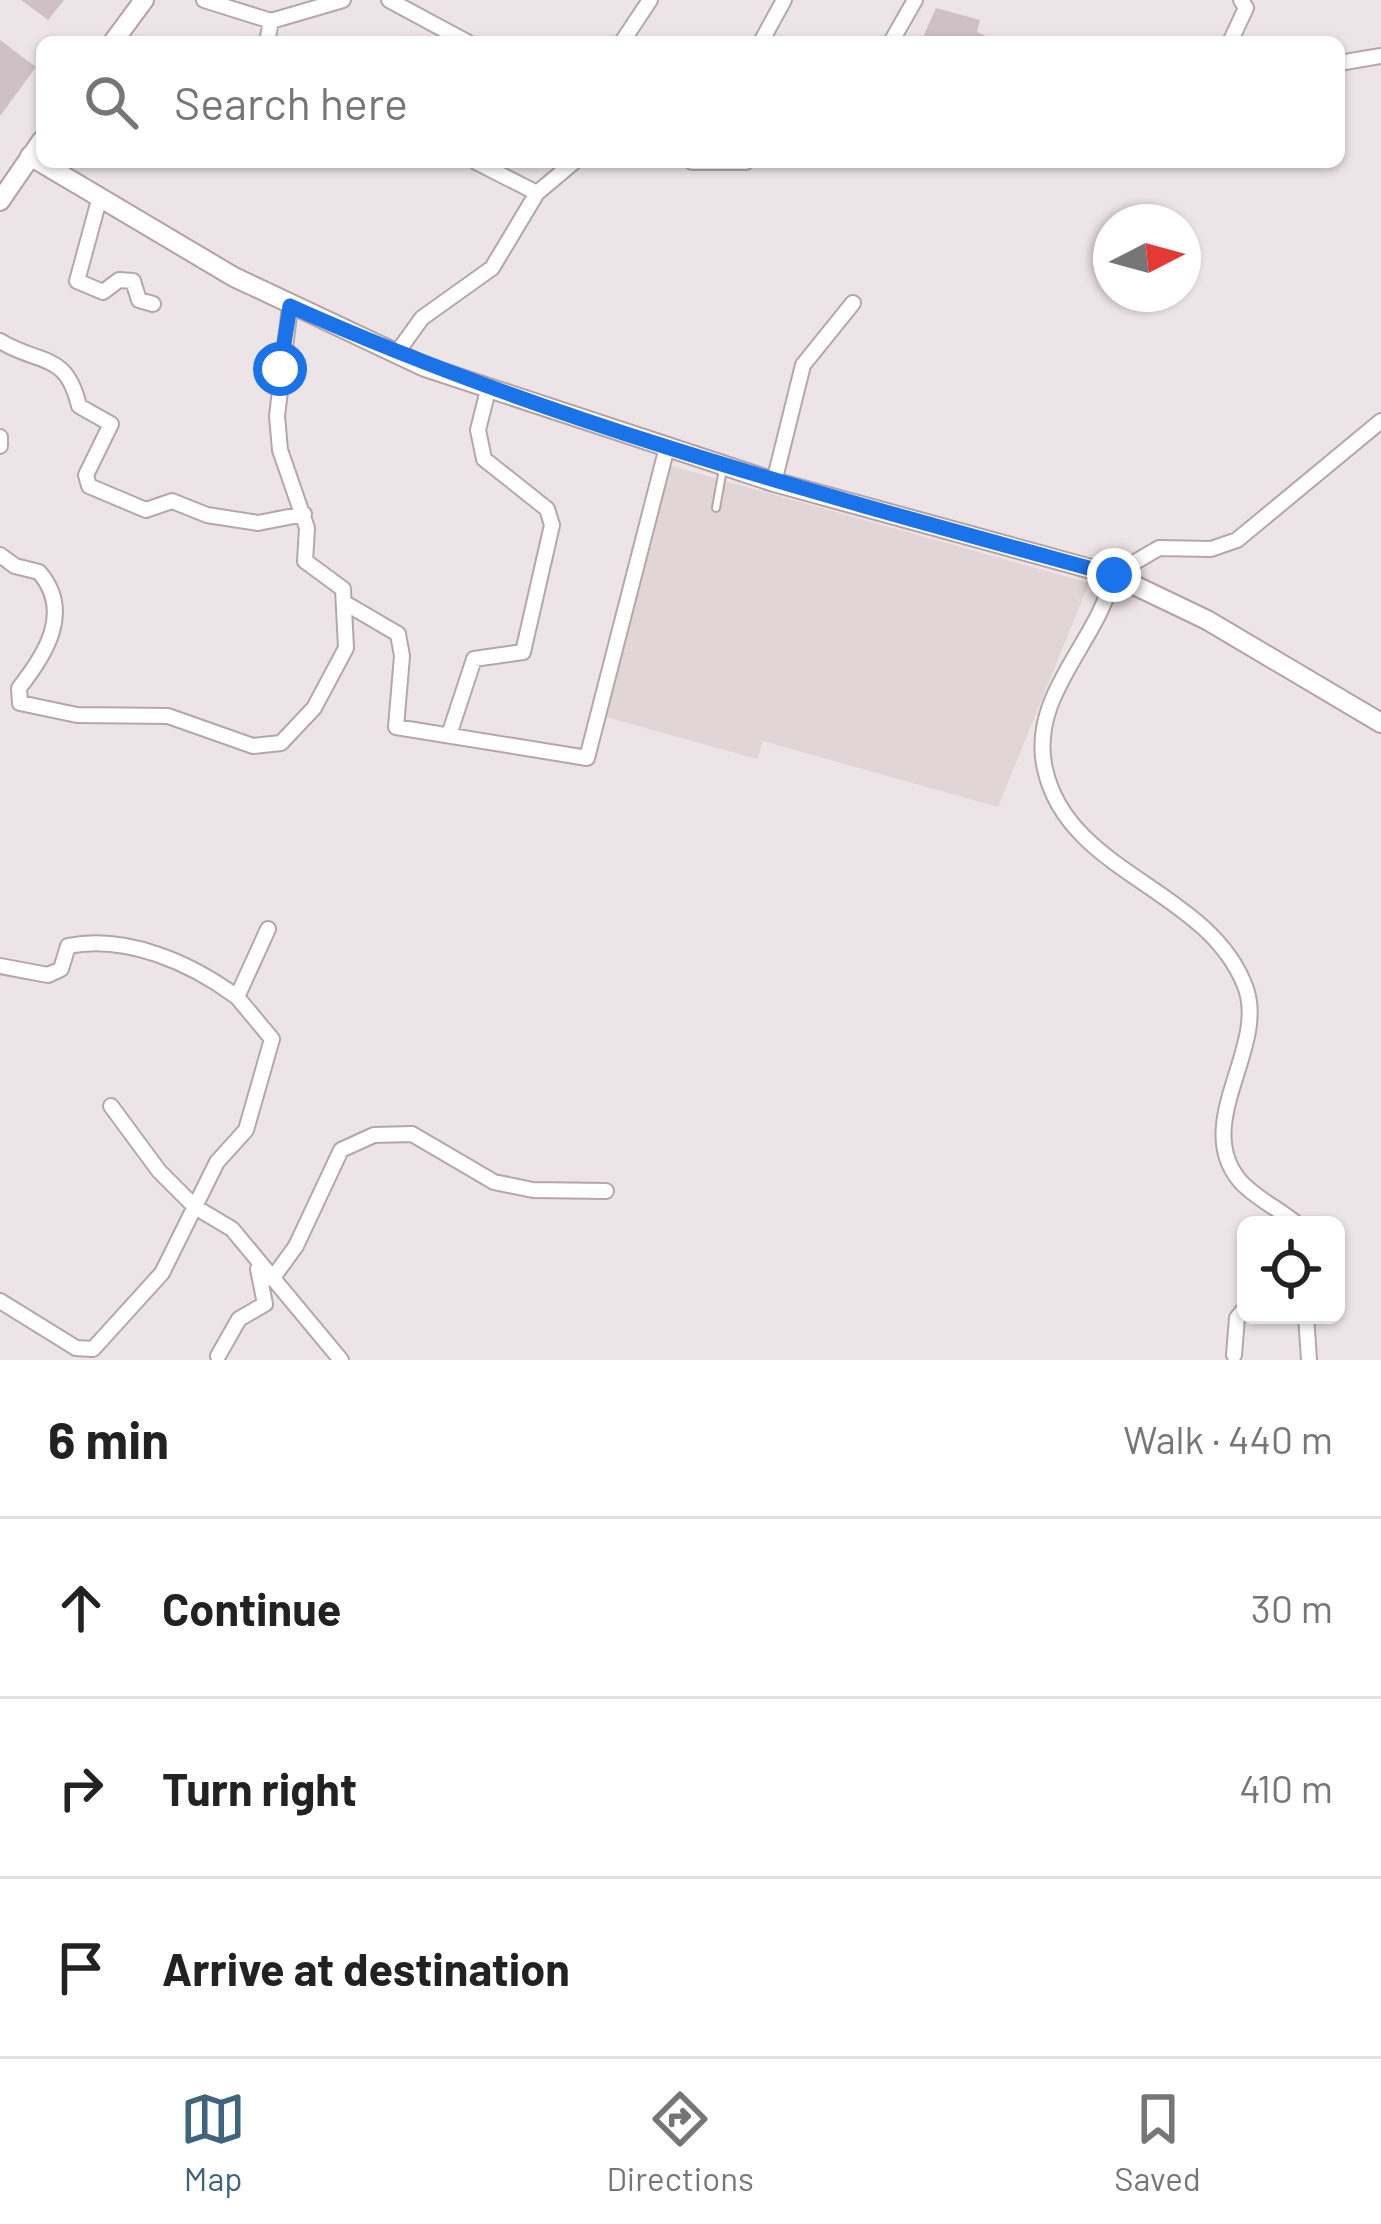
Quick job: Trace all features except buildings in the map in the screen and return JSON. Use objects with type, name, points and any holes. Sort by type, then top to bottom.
[{"type":"street","points":[[117,36],[144,0]]},
{"type":"street","points":[[204,0],[272,21],[343,0]]},
{"type":"street","points":[[389,0],[455,36]]},
{"type":"street","points":[[626,36],[650,0]]},
{"type":"street","points":[[764,36],[784,0]]},
{"type":"street","points":[[894,36],[915,0]]},
{"type":"street","points":[[1234,36],[1246,8],[1241,0]]},
{"type":"street","points":[[268,36],[272,21]]},
{"type":"street","points":[[1345,62],[1381,56]]},
{"type":"street","points":[[0,201],[36,148]]},
{"type":"street","points":[[60,168],[99,200],[290,306],[396,354],[488,390],[774,482],[1114,575],[1207,620],[1381,722]]},
{"type":"street","points":[[488,168],[537,193]]},
{"type":"street","points":[[396,354],[422,318],[492,268],[537,193],[567,168]]},
{"type":"street","points":[[99,200],[77,281],[103,292],[119,280],[133,280],[139,300],[153,304]]},
{"type":"street","points":[[774,482],[802,365],[854,303]]},
{"type":"street","points":[[0,555],[15,566],[39,572],[54,593],[52,634],[43,658],[19,688],[20,703],[77,715],[168,716],[253,746],[280,743],[314,708],[346,648],[345,603],[337,582],[305,561],[304,514],[280,450],[277,416],[290,306]]},
{"type":"street","points":[[0,340],[62,366],[73,379],[79,406],[111,424],[86,476],[89,486],[146,510],[172,501],[207,515],[258,523],[304,514]]},
{"type":"street","points":[[448,735],[474,659],[523,652],[551,525],[547,509],[484,459],[478,430],[488,390]]},
{"type":"street","points":[[1285,1216],[1256,1196],[1229,1164],[1223,1128],[1249,1001],[1238,971],[1175,903],[1077,832],[1063,815],[1044,768],[1047,712],[1108,601],[1114,575],[1159,548],[1211,549],[1237,540],[1381,421]]},
{"type":"street","points":[[345,603],[398,634],[402,656],[396,727],[587,758],[667,447]]},
{"type":"street","points":[[237,998],[268,929]]},
{"type":"street","points":[[0,966],[56,974],[68,946],[124,946],[190,967],[237,998],[266,1028],[271,1048],[246,1130],[217,1162],[163,1273],[93,1349],[76,1348],[0,1301]]},
{"type":"street","points":[[111,1106],[159,1171],[195,1207],[232,1229],[341,1360]]},
{"type":"street","points":[[272,1279],[296,1246],[341,1150],[374,1135],[412,1134],[494,1182],[533,1190],[606,1191]]},
{"type":"street","points":[[218,1356],[239,1319],[267,1299],[255,1258]]},
{"type":"street","points":[[1234,1355],[1237,1318]]},
{"type":"street","points":[[1305,1324],[1309,1360]]},
{"type":"lane","points":[[716,508],[724,465]]},
{"type":"shaded area","points":[[668,465],[1089,583],[998,807],[763,741],[757,759],[599,715]]},
{"type":"route","points":[[280,369],[290,306],[488,390],[774,482],[1114,575]]}]
